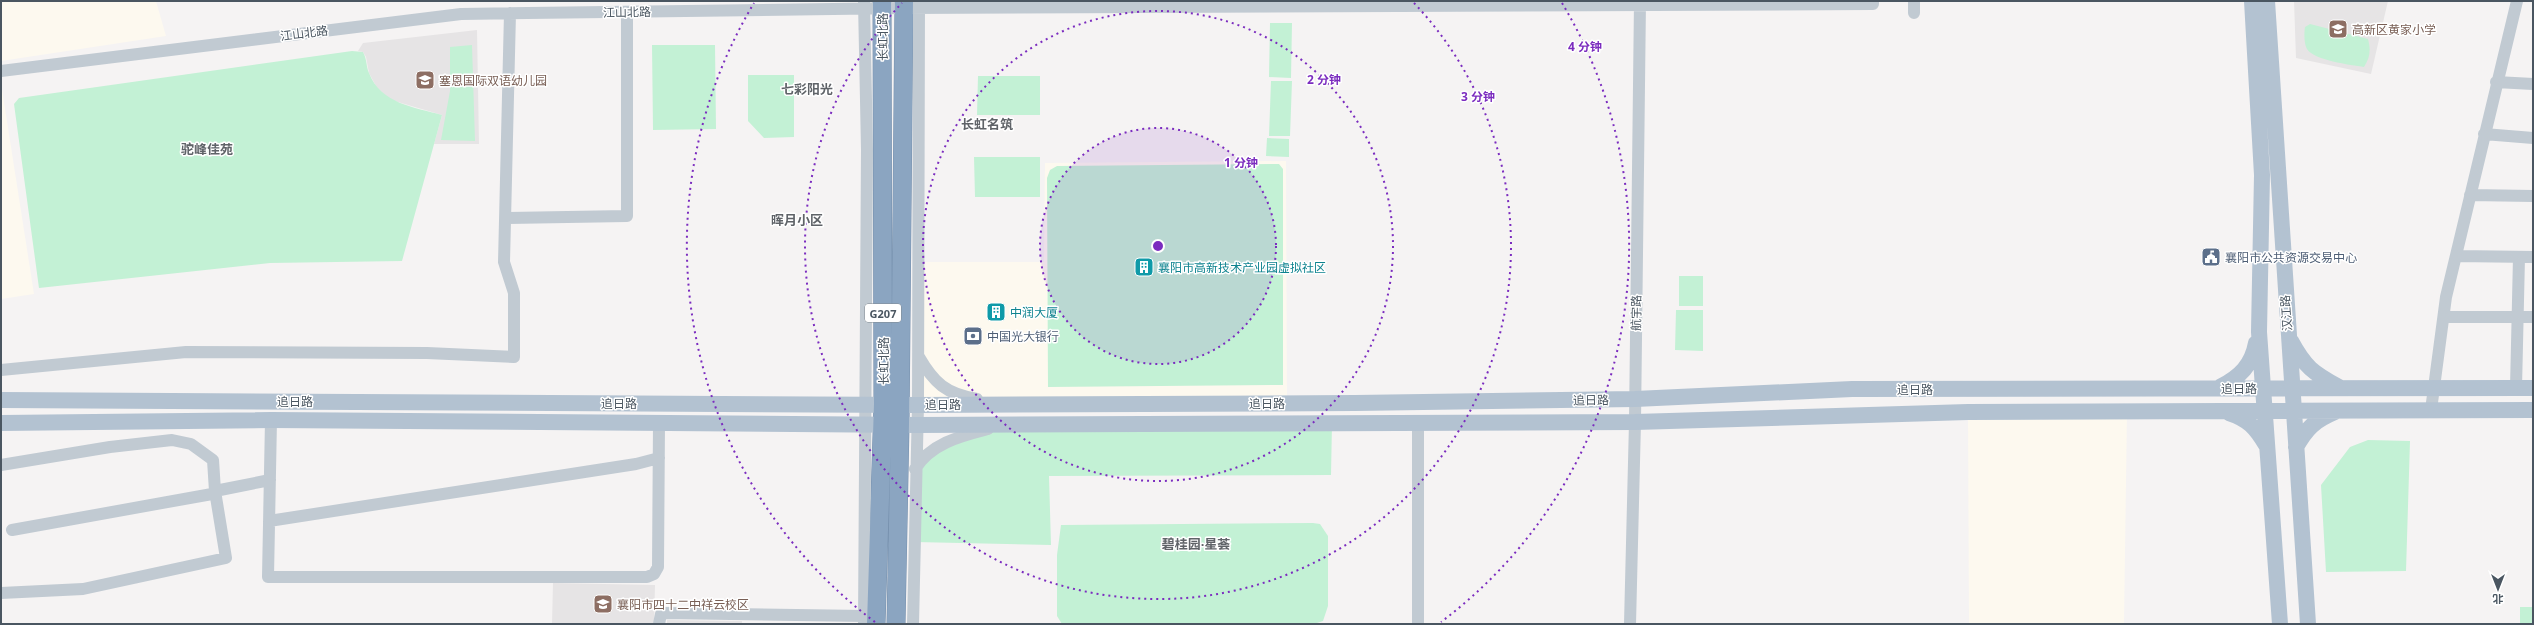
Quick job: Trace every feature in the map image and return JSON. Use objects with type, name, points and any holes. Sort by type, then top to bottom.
[{"type":"highway","name":"长虹北路","points":[[873,5],[901,404],[909,425],[898,521],[896,624]]},
{"type":"highway","name":"长虹北路","points":[[868,621],[883,424],[901,404],[901,323],[911,5]]},
{"type":"main road","points":[[2252,1],[2262,175],[2259,332],[2280,624]]},
{"type":"main road","name":"汉江路","points":[[2267,1],[2308,624]]},
{"type":"main road","points":[[2218,388],[2235,380],[2247,367],[2253,357],[2259,332]]},
{"type":"main road","points":[[2288,335],[2302,362],[2319,376],[2340,388]]},
{"type":"main road","name":"追日路","points":[[1,400],[1006,404],[1635,399],[1852,389],[2533,388]]},
{"type":"main road","points":[[2222,410],[2244,418],[2256,429],[2267,448]]},
{"type":"main road","points":[[2296,447],[2305,431],[2318,419],[2340,410]]},
{"type":"main road","name":"追日路","points":[[1,423],[271,420],[909,425],[1635,422],[1968,412],[2533,410]]},
{"type":"street","name":"江山北路","points":[[1,70],[455,14],[626,12],[873,5],[1640,3],[1873,4],[1873,1]]},
{"type":"street","points":[[1914,1],[1914,14]]},
{"type":"street","points":[[2431,410],[2444,317],[2456,256],[2496,82],[2517,1]]},
{"type":"street","name":"航宇路","points":[[1630,624],[1635,422],[1640,3]]},
{"type":"street","points":[[659,624],[660,614],[664,613],[868,621],[864,404],[867,150],[873,5]]},
{"type":"street","points":[[901,404],[918,356],[911,5]]},
{"type":"street","points":[[505,218],[627,216],[626,12]]},
{"type":"street","points":[[1,370],[186,352],[427,353],[514,357],[514,293],[504,262],[510,13]]},
{"type":"street","points":[[2496,82],[2533,84]]},
{"type":"street","points":[[2484,134],[2533,138]]},
{"type":"street","points":[[2470,195],[2533,196]]},
{"type":"street","points":[[2456,256],[2533,257]]},
{"type":"street","points":[[2516,388],[2519,257]]},
{"type":"street","points":[[2444,317],[2533,317]]},
{"type":"street","points":[[901,323],[927,371],[940,386],[961,397],[1006,404]]},
{"type":"street","points":[[271,420],[268,577],[646,577],[654,574],[658,567],[659,423]]},
{"type":"street","points":[[1418,423],[1418,624]]},
{"type":"street","points":[[898,521],[909,478],[917,466],[933,449],[957,436],[1010,424]]},
{"type":"street","points":[[909,425],[917,466],[913,624]]},
{"type":"street","points":[[1,465],[110,447],[172,440],[191,444],[213,460],[215,491],[226,558],[83,589],[1,593]]},
{"type":"street","points":[[269,521],[636,464],[659,458]]},
{"type":"street","points":[[12,530],[212,494],[215,491],[270,480]]},
{"type":"shaded area","points":[[1,1],[156,1],[166,36],[1,61]]},
{"type":"shaded area","name":"高新区黄家小学","points":[[2294,1],[2388,1],[2371,74],[2296,58]]},
{"type":"shaded area","name":"塞恩国际双语幼儿园","points":[[477,30],[479,144],[434,144],[442,115],[391,100],[377,88],[369,73],[366,57],[363,52],[358,51],[363,43]]},
{"type":"shaded area","points":[[1,83],[34,294],[1,299]]},
{"type":"shaded area","points":[[1286,161],[1287,402],[918,405],[919,262],[1044,262],[1045,163]]},
{"type":"shaded area","points":[[2127,411],[2124,624],[1969,624],[1968,412]]},
{"type":"shaded area","name":"襄阳市四十二中祥云校区","points":[[553,583],[655,585],[654,624],[552,624]]},
{"type":"shaded area","points":[[667,620],[742,621],[742,624],[667,624]]},
{"type":"green space","points":[[1270,23],[1292,23],[1291,78],[1269,77]]},
{"type":"green space","points":[[2310,24],[2368,39],[2369,54],[2368,60],[2364,67],[2324,59],[2311,53],[2306,47],[2304,35],[2305,27]]},
{"type":"green space","points":[[472,45],[475,141],[441,140],[450,91],[450,47]]},
{"type":"green space","points":[[652,45],[715,45],[716,129],[653,130]]},
{"type":"green space","points":[[352,51],[363,52],[367,68],[374,83],[390,98],[400,103],[442,115],[402,261],[270,263],[39,288],[14,104],[19,98]]},
{"type":"green space","points":[[748,75],[794,75],[794,137],[764,138],[748,121]]},
{"type":"green space","points":[[978,76],[1040,76],[1040,115],[977,115]]},
{"type":"green space","points":[[1271,81],[1292,81],[1290,136],[1269,136]]},
{"type":"green space","points":[[1267,138],[1289,139],[1289,157],[1266,156]]},
{"type":"green space","points":[[974,157],[1040,157],[1040,197],[975,197]]},
{"type":"green space","points":[[1279,164],[1283,169],[1283,385],[1048,387],[1047,178],[1050,170],[1057,166]]},
{"type":"green space","points":[[1679,276],[1703,276],[1703,306],[1679,306]]},
{"type":"green space","points":[[1676,310],[1703,310],[1703,351],[1675,350]]},
{"type":"green space","points":[[1332,423],[1331,475],[1049,476],[1051,545],[915,542],[917,466],[933,449],[1010,424]]},
{"type":"green space","points":[[2368,440],[2410,441],[2406,571],[2326,572],[2321,485],[2350,447]]},
{"type":"green space","points":[[1320,524],[1328,536],[1328,606],[1323,621],[1314,624],[1062,624],[1057,616],[1057,555],[1061,525]]},
{"type":"green space","points":[[2520,607],[2533,607],[2533,624],[2520,624]]},
{"type":"place","name":"高新区黄家小学","points":[[2338,29]]},
{"type":"place","name":"塞恩国际双语幼儿园","points":[[425,80]]},
{"type":"place","name":"襄阳市公共资源交易中心","points":[[2211,257]]},
{"type":"place","name":"襄阳市高新技术产业园虚拟社区","points":[[1144,267]]},
{"type":"place","name":"中润大厦","points":[[996,312]]},
{"type":"place","name":"中国光大银行","points":[[973,336]]},
{"type":"place","name":"襄阳市四十二中祥云校区","points":[[603,604]]},
{"type":"district","name":"七彩阳光","points":[[807,89]]},
{"type":"district","name":"长虹名筑","points":[[987,124]]},
{"type":"district","name":"驼峰佳苑","points":[[207,149]]},
{"type":"district","name":"晖月小区","points":[[797,220]]},
{"type":"district","name":"碧桂园·星荟","points":[[1196,544]]}]
